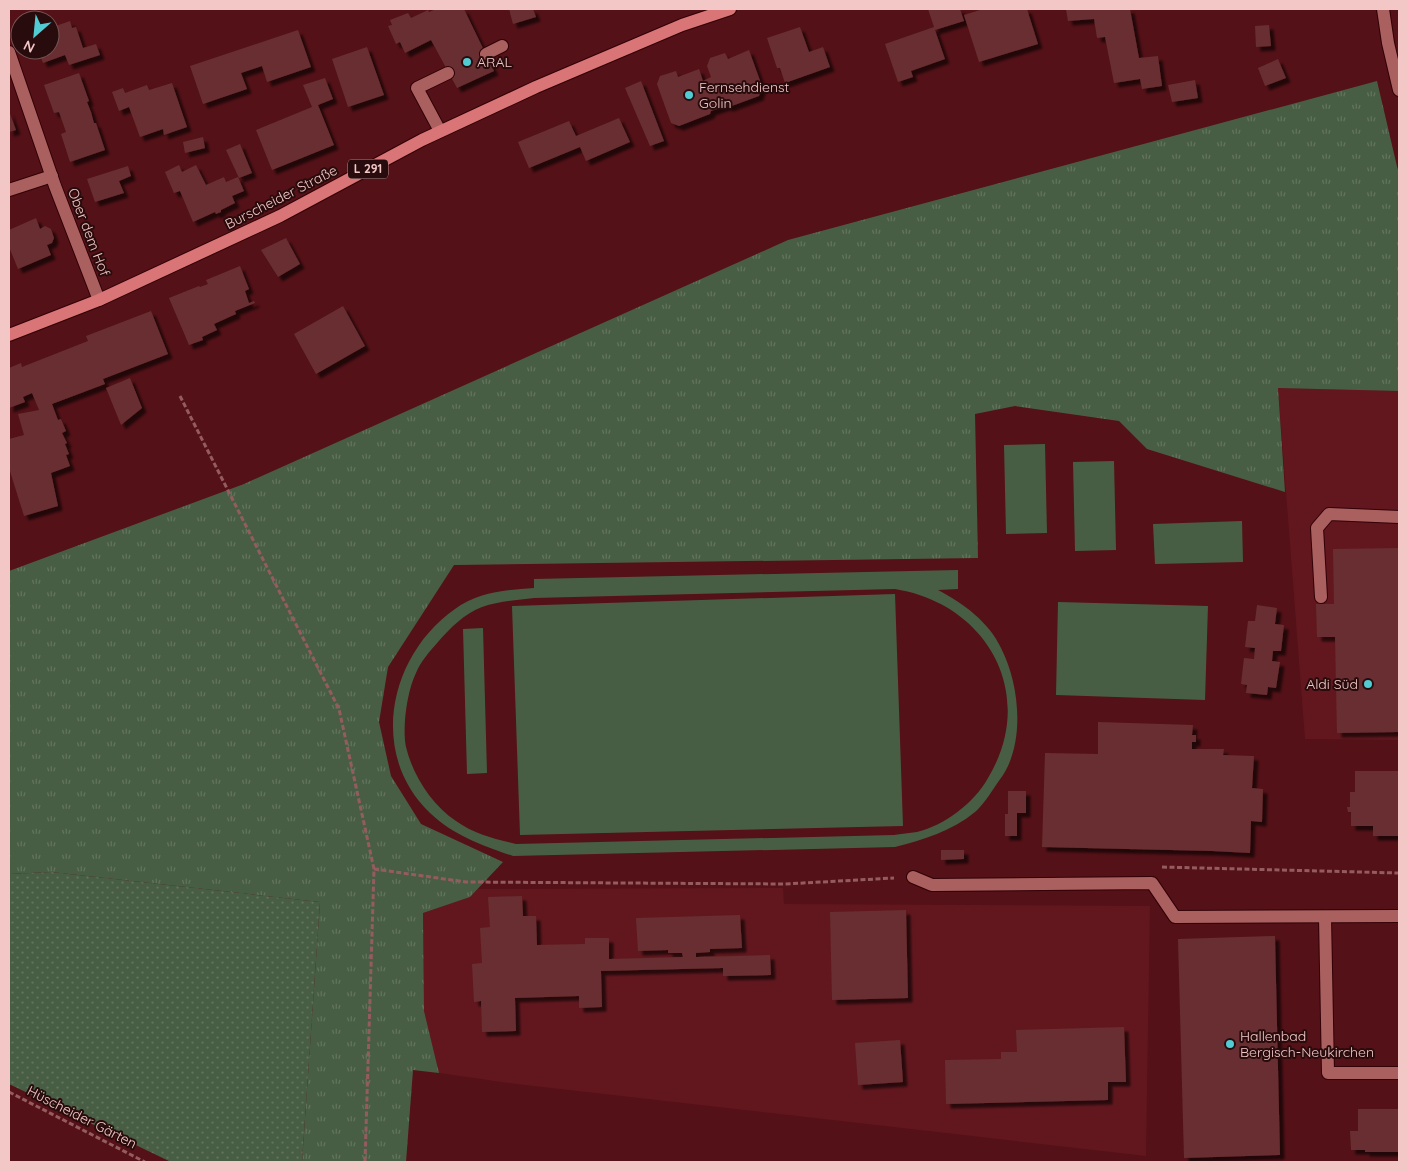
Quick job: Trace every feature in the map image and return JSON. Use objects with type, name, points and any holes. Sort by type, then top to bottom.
[{"type":"main road","name":"Burscheider Straße","points":[[9,335],[99,300],[280,216],[440,132],[572,72],[682,25],[730,9]]},
{"type":"street","points":[[1383,9],[1388,43],[1399,90]]},
{"type":"street","points":[[486,54],[502,46]]},
{"type":"street","name":"Ober dem Hof","points":[[9,52],[52,176],[99,300]]},
{"type":"street","points":[[440,132],[417,88],[448,72]]},
{"type":"street","name":"Ober dem Hof","points":[[9,190],[52,176]]},
{"type":"street","points":[[1321,597],[1317,528],[1329,514],[1399,518]]},
{"type":"street","points":[[913,876],[932,885],[1152,883],[1175,917],[1399,916]]},
{"type":"street","points":[[1325,917],[1328,1073],[1399,1073]]},
{"type":"path","points":[[180,396],[339,709],[374,869],[365,1162]]},
{"type":"path","points":[[1153,867],[1399,873]]},
{"type":"path","points":[[374,869],[466,882],[785,884],[913,876]]},
{"type":"path","name":"Hüscheider Gärten","points":[[9,1092],[145,1162]]},
{"type":"shaded area","points":[[1278,388],[1399,391],[1399,740],[1305,739]]},
{"type":"shaded area","points":[[783,888],[784,904],[1150,906],[1146,1156],[516,1084],[439,1073],[424,1011],[423,913],[470,897],[478,889]]},
{"type":"green space","points":[[1377,81],[1399,175],[1399,391],[1278,388],[1285,492],[1147,449],[1119,421],[1015,406],[975,414],[978,558],[454,565],[388,667],[379,722],[391,776],[421,824],[503,862],[470,897],[423,913],[424,1011],[439,1073],[413,1070],[406,1162],[302,1162],[320,902],[51,872],[9,874],[9,571],[244,484],[788,240]]},
{"type":"green space","points":[[1045,444],[1047,533],[1006,534],[1004,445]]},
{"type":"green space","points":[[1114,461],[1116,550],[1075,551],[1073,462]]},
{"type":"green space","points":[[1242,521],[1243,562],[1155,564],[1153,524]]},
{"type":"green space","points":[[958,570],[958,589],[938,590],[966,607],[990,630],[1001,648],[1012,675],[1017,706],[1017,722],[1013,752],[1008,766],[984,803],[966,819],[937,834],[895,847],[513,856],[491,848],[448,828],[430,813],[411,789],[398,763],[393,735],[394,706],[402,678],[415,652],[432,629],[464,603],[483,595],[534,588],[534,579]],"holes":[[[895,589],[928,598],[956,613],[978,634],[995,658],[1005,686],[1008,716],[1002,747],[982,787],[958,812],[928,829],[894,835],[516,844],[477,833],[463,826],[447,814],[431,798],[413,769],[409,758],[405,739],[405,720],[410,689],[418,669],[423,660],[452,627],[470,613],[488,605],[534,598]]]},
{"type":"green space","points":[[895,594],[903,826],[520,835],[512,606]]},
{"type":"green space","points":[[1058,602],[1208,606],[1205,700],[1056,695]]},
{"type":"green space","points":[[483,628],[487,773],[467,774],[463,629]]},
{"type":"green space","points":[[51,872],[320,902],[302,1162],[171,1162],[9,1084],[9,874]]},
{"type":"building","points":[[436,9],[464,9],[494,71],[457,88],[431,40],[405,53],[400,42],[396,44],[388,26],[392,25],[390,20],[408,13],[411,18],[428,10],[429,12]]},
{"type":"building","points":[[509,9],[533,9],[536,17],[513,24]]},
{"type":"building","points":[[928,9],[960,9],[964,21],[935,30],[945,59],[911,71],[913,77],[898,82],[885,44],[934,27]]},
{"type":"building","points":[[983,9],[1027,9],[1038,44],[979,62],[964,15]]},
{"type":"building","points":[[1066,9],[1130,9],[1139,58],[1158,56],[1162,86],[1142,89],[1140,79],[1114,83],[1105,37],[1097,38],[1094,19],[1068,21]]},
{"type":"building","points":[[70,21],[72,28],[76,27],[83,48],[96,44],[100,55],[69,65],[65,55],[60,57],[60,24]]},
{"type":"building","points":[[1269,25],[1271,46],[1256,47],[1255,26]]},
{"type":"building","points":[[800,27],[809,52],[823,47],[830,67],[785,83],[780,68],[777,68],[767,38]]},
{"type":"building","points":[[298,30],[311,67],[267,82],[262,66],[241,73],[247,89],[203,104],[190,66]]},
{"type":"building","points":[[367,47],[384,95],[348,107],[332,59]]},
{"type":"building","points":[[749,50],[762,86],[759,96],[729,107],[726,106],[711,111],[710,114],[679,126],[671,123],[657,84],[660,76],[676,71],[678,77],[699,69],[703,81],[711,77],[707,66],[710,58],[725,53],[728,59]]},
{"type":"building","points":[[1278,59],[1286,78],[1265,86],[1258,68]]},
{"type":"building","points":[[79,73],[89,101],[87,102],[94,123],[96,123],[105,150],[70,162],[61,134],[66,132],[59,112],[54,113],[44,85]]},
{"type":"building","points":[[325,78],[333,99],[318,105],[334,145],[272,170],[256,130],[312,107],[303,85]]},
{"type":"building","points":[[1195,80],[1198,98],[1172,102],[1168,85]]},
{"type":"building","points":[[641,81],[664,141],[650,146],[625,88]]},
{"type":"building","points":[[172,83],[187,127],[164,135],[163,129],[140,137],[129,107],[119,111],[112,92],[123,88],[125,93],[147,85],[149,90]]},
{"type":"building","points":[[9,111],[16,130],[9,132]]},
{"type":"building","points":[[619,118],[630,142],[586,161],[580,147],[529,168],[518,142],[569,121],[576,136]]},
{"type":"building","points":[[203,137],[205,148],[185,153],[183,142]]},
{"type":"building","points":[[240,144],[252,173],[239,178],[226,150]]},
{"type":"building","points":[[179,165],[182,172],[196,165],[206,185],[224,177],[226,182],[238,177],[244,191],[232,196],[235,203],[221,210],[221,212],[216,214],[215,212],[193,222],[180,191],[174,193],[165,172]]},
{"type":"building","points":[[128,166],[131,176],[119,181],[124,193],[95,202],[87,179]]},
{"type":"building","points":[[36,218],[40,229],[45,226],[51,229],[54,238],[52,243],[47,245],[51,255],[18,269],[9,247],[9,230]]},
{"type":"building","points":[[286,238],[300,264],[278,277],[261,250]]},
{"type":"building","points":[[240,266],[249,289],[245,291],[249,303],[254,301],[255,303],[235,311],[236,314],[214,324],[217,330],[202,337],[203,340],[189,345],[169,298],[208,284],[206,280]]},
{"type":"building","points":[[343,306],[365,346],[316,374],[294,334]]},
{"type":"building","points":[[151,311],[168,354],[103,379],[105,384],[52,404],[58,420],[61,419],[66,431],[62,433],[67,443],[65,444],[69,454],[66,455],[70,466],[51,473],[58,506],[24,516],[9,468],[9,439],[24,435],[18,414],[39,410],[32,393],[23,397],[25,402],[9,408],[9,368],[21,363],[22,367],[88,341],[86,336]]},
{"type":"building","points":[[130,378],[142,408],[121,425],[106,388]]},
{"type":"building","name":"Aldi Süd","points":[[1399,548],[1399,732],[1337,733],[1335,637],[1317,637],[1316,604],[1334,604],[1333,549]]},
{"type":"building","points":[[1257,605],[1277,608],[1275,624],[1284,625],[1281,651],[1273,651],[1272,661],[1280,662],[1276,688],[1268,687],[1267,695],[1246,693],[1247,685],[1241,684],[1244,658],[1254,659],[1255,648],[1245,647],[1248,621],[1255,621]]},
{"type":"building","points":[[1098,722],[1193,725],[1192,735],[1196,735],[1196,742],[1192,742],[1192,749],[1224,749],[1223,755],[1254,756],[1252,788],[1263,789],[1262,822],[1251,821],[1250,853],[1042,847],[1045,753],[1098,754]]},
{"type":"building","points":[[1355,771],[1399,771],[1399,836],[1373,836],[1373,826],[1351,826],[1351,812],[1348,812],[1347,807],[1350,807],[1350,792],[1355,792]]},
{"type":"building","points":[[1008,791],[1026,791],[1026,813],[1017,813],[1017,836],[1005,836],[1005,814],[1008,814]]},
{"type":"building","points":[[941,850],[964,850],[964,859],[941,860]]},
{"type":"building","points":[[522,896],[523,916],[536,916],[537,945],[585,944],[585,938],[609,938],[609,959],[683,957],[682,953],[668,953],[668,950],[638,951],[636,918],[740,915],[742,948],[710,949],[710,952],[696,953],[696,957],[770,955],[771,975],[723,976],[723,968],[601,971],[602,1007],[579,1008],[579,996],[515,998],[516,1031],[482,1032],[481,1001],[474,1002],[472,964],[482,963],[480,928],[490,927],[488,897]]},
{"type":"building","points":[[906,910],[908,998],[832,1000],[830,912]]},
{"type":"building","name":"Hallenbad Bergisch-Neukirchen","points":[[1275,936],[1280,1155],[1184,1158],[1178,939]]},
{"type":"building","points":[[1124,1027],[1126,1082],[1108,1082],[1108,1100],[946,1104],[945,1060],[1001,1059],[1001,1052],[1017,1052],[1016,1030]]},
{"type":"building","points":[[900,1040],[903,1082],[858,1085],[855,1043]]},
{"type":"building","points":[[1358,1109],[1399,1109],[1399,1152],[1351,1150],[1350,1131],[1358,1131]]},
{"type":"place","name":"ARAL","points":[[467,62]]},
{"type":"place","name":"Fernsehdienst Golin","points":[[689,95]]},
{"type":"place","name":"Aldi Süd","points":[[1368,684]]},
{"type":"place","name":"Hallenbad Bergisch-Neukirchen","points":[[1230,1044]]}]
